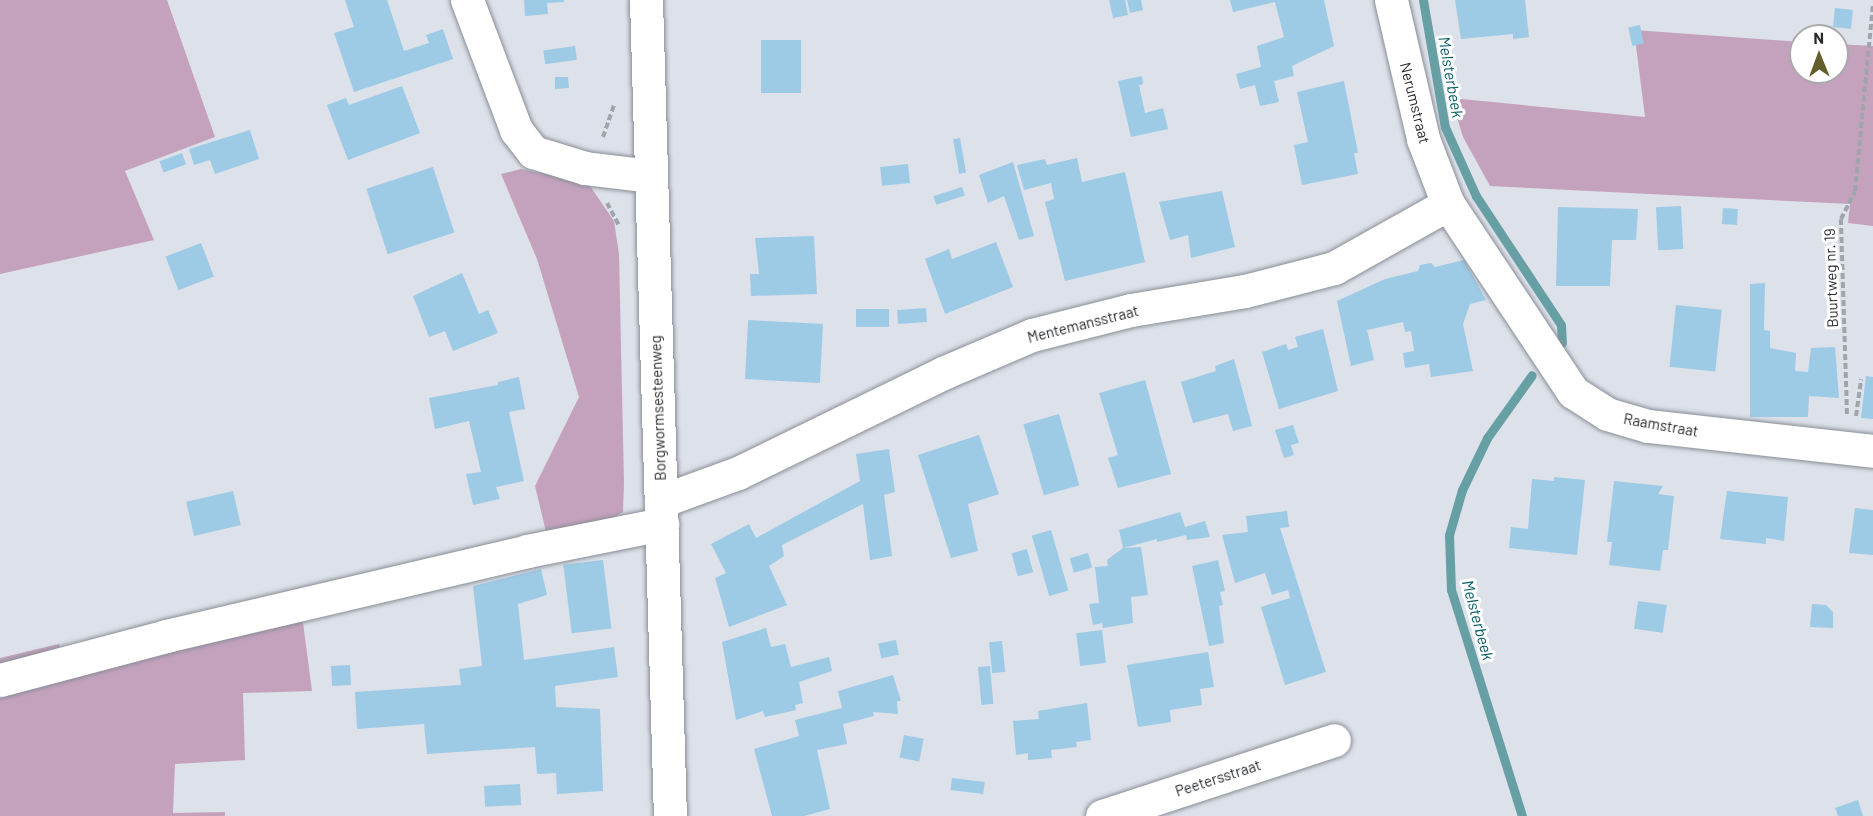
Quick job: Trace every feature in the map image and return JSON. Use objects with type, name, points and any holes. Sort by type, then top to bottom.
[{"type":"street","points":[[467,0],[516,130],[533,152],[585,168],[651,176]]},
{"type":"street","name":"Borgwormsesteenweg","points":[[646,0],[670,816]]},
{"type":"street","name":"Nerumstraat","points":[[1391,0],[1423,139],[1448,204]]},
{"type":"street","name":"Raamstraat","points":[[1448,204],[1573,392],[1607,414],[1648,426],[1858,449]]},
{"type":"street","name":"Mentemansstraat","points":[[0,680],[166,636],[515,553],[661,512],[943,373],[1032,335],[1131,310],[1245,291],[1334,268],[1448,204]]},
{"type":"street","name":"Peetersstraat","points":[[1102,816],[1334,740]]},
{"type":"path","name":"Buurtweg nr. 19","points":[[1858,449],[1847,408],[1841,219],[1855,191],[1873,4]]},
{"type":"shaded area","points":[[0,0],[167,0],[215,137],[125,171],[154,240],[0,274]]},
{"type":"shaded area","points":[[1634,30],[1789,41],[1789,84],[1849,84],[1849,45],[1873,46],[1873,226],[1848,223],[1850,204],[1490,186],[1463,137],[1451,98],[1645,117]]},
{"type":"shaded area","points":[[521,169],[588,183],[614,221],[619,254],[623,512],[601,525],[546,532],[535,486],[579,397],[537,259],[501,174]]},
{"type":"shaded area","points":[[302,615],[312,691],[243,693],[245,760],[175,764],[173,813],[225,812],[225,816],[0,816],[0,658],[59,644],[66,669]]},
{"type":"building","points":[[345,0],[387,0],[404,51],[429,43],[426,35],[443,29],[453,59],[354,92],[334,33],[354,27]]},
{"type":"building","points":[[524,0],[564,0],[564,2],[547,3],[548,14],[525,16]]},
{"type":"building","points":[[1109,0],[1125,0],[1128,15],[1113,18]]},
{"type":"building","points":[[1127,0],[1141,0],[1143,10],[1130,13]]},
{"type":"building","points":[[1230,0],[1324,0],[1334,46],[1292,66],[1294,76],[1274,81],[1279,102],[1260,106],[1255,85],[1240,89],[1236,74],[1261,67],[1257,46],[1284,37],[1275,2],[1233,12]]},
{"type":"building","points":[[1455,0],[1525,0],[1529,37],[1513,39],[1513,34],[1461,39]]},
{"type":"building","points":[[1835,8],[1853,10],[1851,29],[1849,24],[1833,24]]},
{"type":"building","points":[[1640,25],[1644,44],[1632,46],[1628,27]]},
{"type":"building","points":[[761,40],[801,40],[801,93],[761,93]]},
{"type":"building","points":[[575,46],[577,60],[545,64],[543,50]]},
{"type":"building","points":[[1142,76],[1143,84],[1139,85],[1145,113],[1163,108],[1168,129],[1131,137],[1118,81]]},
{"type":"building","points":[[555,77],[568,77],[569,88],[555,89]]},
{"type":"building","points":[[1344,81],[1358,153],[1354,153],[1358,174],[1302,185],[1294,145],[1308,142],[1297,92]]},
{"type":"building","points":[[402,86],[420,133],[348,160],[327,105],[346,98],[349,105]]},
{"type":"building","points":[[250,130],[259,159],[215,174],[210,160],[194,165],[189,149]]},
{"type":"building","points":[[960,138],[966,172],[959,174],[953,139]]},
{"type":"building","points":[[182,153],[186,164],[164,172],[159,161]]},
{"type":"building","points":[[1077,158],[1082,182],[1125,172],[1145,262],[1065,281],[1045,202],[1054,199],[1051,183],[1024,190],[1017,165],[1045,159],[1047,165]]},
{"type":"building","points":[[1013,162],[1034,236],[1019,240],[1004,196],[988,203],[979,175]]},
{"type":"building","points":[[908,164],[910,183],[882,186],[880,167]]},
{"type":"building","points":[[433,167],[454,233],[388,254],[366,189]]},
{"type":"building","points":[[962,187],[965,196],[936,205],[933,196]]},
{"type":"building","points":[[1222,191],[1235,247],[1191,258],[1188,235],[1170,240],[1159,202]]},
{"type":"building","points":[[1681,206],[1683,249],[1658,250],[1656,207]]},
{"type":"building","points":[[1558,207],[1638,209],[1636,240],[1612,240],[1610,286],[1556,286]]},
{"type":"building","points":[[1723,208],[1738,209],[1737,225],[1722,224]]},
{"type":"building","points":[[814,236],[817,294],[751,296],[750,274],[759,274],[755,238]]},
{"type":"building","points":[[996,242],[1013,287],[945,314],[925,259],[949,249],[952,259]]},
{"type":"building","points":[[201,243],[214,277],[178,290],[166,257]]},
{"type":"building","points":[[1464,260],[1486,300],[1470,304],[1463,324],[1473,371],[1431,377],[1429,364],[1405,368],[1403,353],[1414,351],[1411,331],[1405,332],[1403,322],[1367,330],[1374,360],[1351,366],[1337,301],[1385,279],[1418,271],[1420,265],[1431,263],[1435,267]]},
{"type":"building","points":[[462,273],[479,314],[488,310],[498,333],[453,351],[445,331],[429,337],[413,296]]},
{"type":"building","points":[[1765,283],[1764,330],[1770,331],[1770,348],[1796,353],[1795,371],[1808,372],[1811,348],[1835,347],[1839,398],[1809,396],[1808,417],[1750,417],[1750,284]]},
{"type":"building","points":[[1676,305],[1722,310],[1715,371],[1670,367]]},
{"type":"building","points":[[926,308],[927,322],[898,324],[897,310]]},
{"type":"building","points":[[856,309],[889,309],[889,327],[856,327]]},
{"type":"building","points":[[748,320],[823,324],[820,383],[745,379]]},
{"type":"building","points":[[1323,329],[1338,391],[1279,409],[1262,352],[1286,344],[1288,350],[1298,347],[1295,337]]},
{"type":"building","points":[[1234,359],[1252,426],[1233,431],[1228,414],[1193,423],[1181,382],[1216,371],[1215,366]]},
{"type":"building","points":[[1866,376],[1873,377],[1873,419],[1861,418]]},
{"type":"building","points":[[519,377],[525,409],[509,412],[524,481],[496,487],[500,499],[473,505],[466,474],[481,472],[469,421],[435,429],[429,398],[498,385],[498,382]]},
{"type":"building","points":[[1145,380],[1171,474],[1118,488],[1108,458],[1118,455],[1099,393]]},
{"type":"building","points":[[1059,414],[1079,485],[1044,495],[1023,424]]},
{"type":"building","points":[[1293,425],[1299,443],[1291,445],[1294,455],[1284,458],[1275,430]]},
{"type":"building","points":[[979,435],[999,494],[968,504],[978,551],[951,558],[918,455]]},
{"type":"building","points":[[889,449],[895,492],[884,495],[892,556],[870,560],[863,504],[782,545],[784,556],[769,566],[787,605],[729,627],[715,578],[726,573],[711,544],[749,524],[756,538],[860,481],[856,454]]},
{"type":"building","points":[[1554,477],[1585,480],[1577,555],[1509,548],[1511,527],[1528,529],[1532,479],[1554,481]]},
{"type":"building","points":[[1614,481],[1663,486],[1658,494],[1674,496],[1668,550],[1663,550],[1660,571],[1609,565],[1612,542],[1607,542]]},
{"type":"building","points":[[233,491],[241,525],[194,536],[186,502]]},
{"type":"building","points":[[1727,491],[1788,497],[1784,541],[1766,538],[1766,544],[1720,539]]},
{"type":"building","points":[[1855,508],[1873,510],[1873,555],[1849,553]]},
{"type":"building","points":[[1287,511],[1289,527],[1280,528],[1326,672],[1285,685],[1261,607],[1290,598],[1288,590],[1272,595],[1265,573],[1235,583],[1222,535],[1248,532],[1246,516]]},
{"type":"building","points":[[1180,512],[1185,527],[1205,521],[1210,537],[1187,540],[1186,535],[1157,542],[1157,539],[1123,548],[1119,530]]},
{"type":"building","points":[[1051,530],[1068,591],[1049,596],[1032,536]]},
{"type":"building","points":[[1141,547],[1148,595],[1131,597],[1133,623],[1103,628],[1102,623],[1093,625],[1089,604],[1099,603],[1095,567],[1108,566],[1107,560],[1123,548]]},
{"type":"building","points":[[1027,549],[1033,572],[1018,576],[1012,553]]},
{"type":"building","points":[[1088,553],[1092,567],[1074,573],[1070,558]]},
{"type":"building","points":[[603,560],[611,628],[572,633],[563,565]]},
{"type":"building","points":[[1218,560],[1225,591],[1220,592],[1223,605],[1219,606],[1224,643],[1209,646],[1192,566]]},
{"type":"building","points":[[541,569],[547,595],[518,604],[524,660],[614,647],[618,677],[555,686],[556,707],[600,709],[603,791],[557,794],[556,773],[537,774],[535,747],[427,754],[424,724],[357,729],[355,692],[461,685],[459,669],[482,666],[473,586]]},
{"type":"building","points":[[1638,601],[1667,605],[1663,633],[1634,629]]},
{"type":"building","points":[[1812,604],[1826,605],[1833,612],[1833,628],[1810,627]]},
{"type":"building","points":[[766,628],[771,647],[785,644],[791,667],[829,657],[832,671],[799,682],[803,703],[795,705],[796,710],[765,717],[763,711],[736,720],[722,642]]},
{"type":"building","points":[[1102,630],[1106,663],[1080,666],[1076,633]]},
{"type":"building","points":[[896,640],[899,655],[881,658],[878,643]]},
{"type":"building","points":[[1002,641],[1005,672],[992,673],[989,642]]},
{"type":"building","points":[[1208,652],[1214,687],[1200,689],[1202,705],[1170,710],[1171,722],[1138,727],[1127,665]]},
{"type":"building","points":[[350,665],[351,685],[332,686],[331,666]]},
{"type":"building","points":[[990,666],[993,704],[981,705],[978,667]]},
{"type":"building","points":[[893,675],[901,701],[897,701],[898,714],[873,712],[874,716],[843,724],[847,744],[817,750],[830,809],[804,816],[772,816],[754,749],[799,736],[795,720],[842,708],[838,691]]},
{"type":"building","points":[[1087,703],[1091,740],[1076,742],[1077,747],[1051,750],[1052,758],[1028,760],[1028,753],[1016,755],[1013,721],[1039,719],[1038,711]]},
{"type":"building","points":[[904,735],[924,739],[919,761],[900,758]]},
{"type":"building","points":[[952,778],[985,782],[983,794],[951,790]]},
{"type":"building","points":[[520,784],[521,805],[485,807],[484,786]]},
{"type":"building","points":[[1858,800],[1863,816],[1838,816],[1835,808]]},
{"type":"waterway","name":"Melsterbeek","points":[[1423,0],[1445,127],[1476,196],[1561,325],[1562,343]]},
{"type":"waterway","name":"Melsterbeek","points":[[1522,816],[1451,590],[1449,535],[1462,490],[1487,438],[1532,375]]}]
